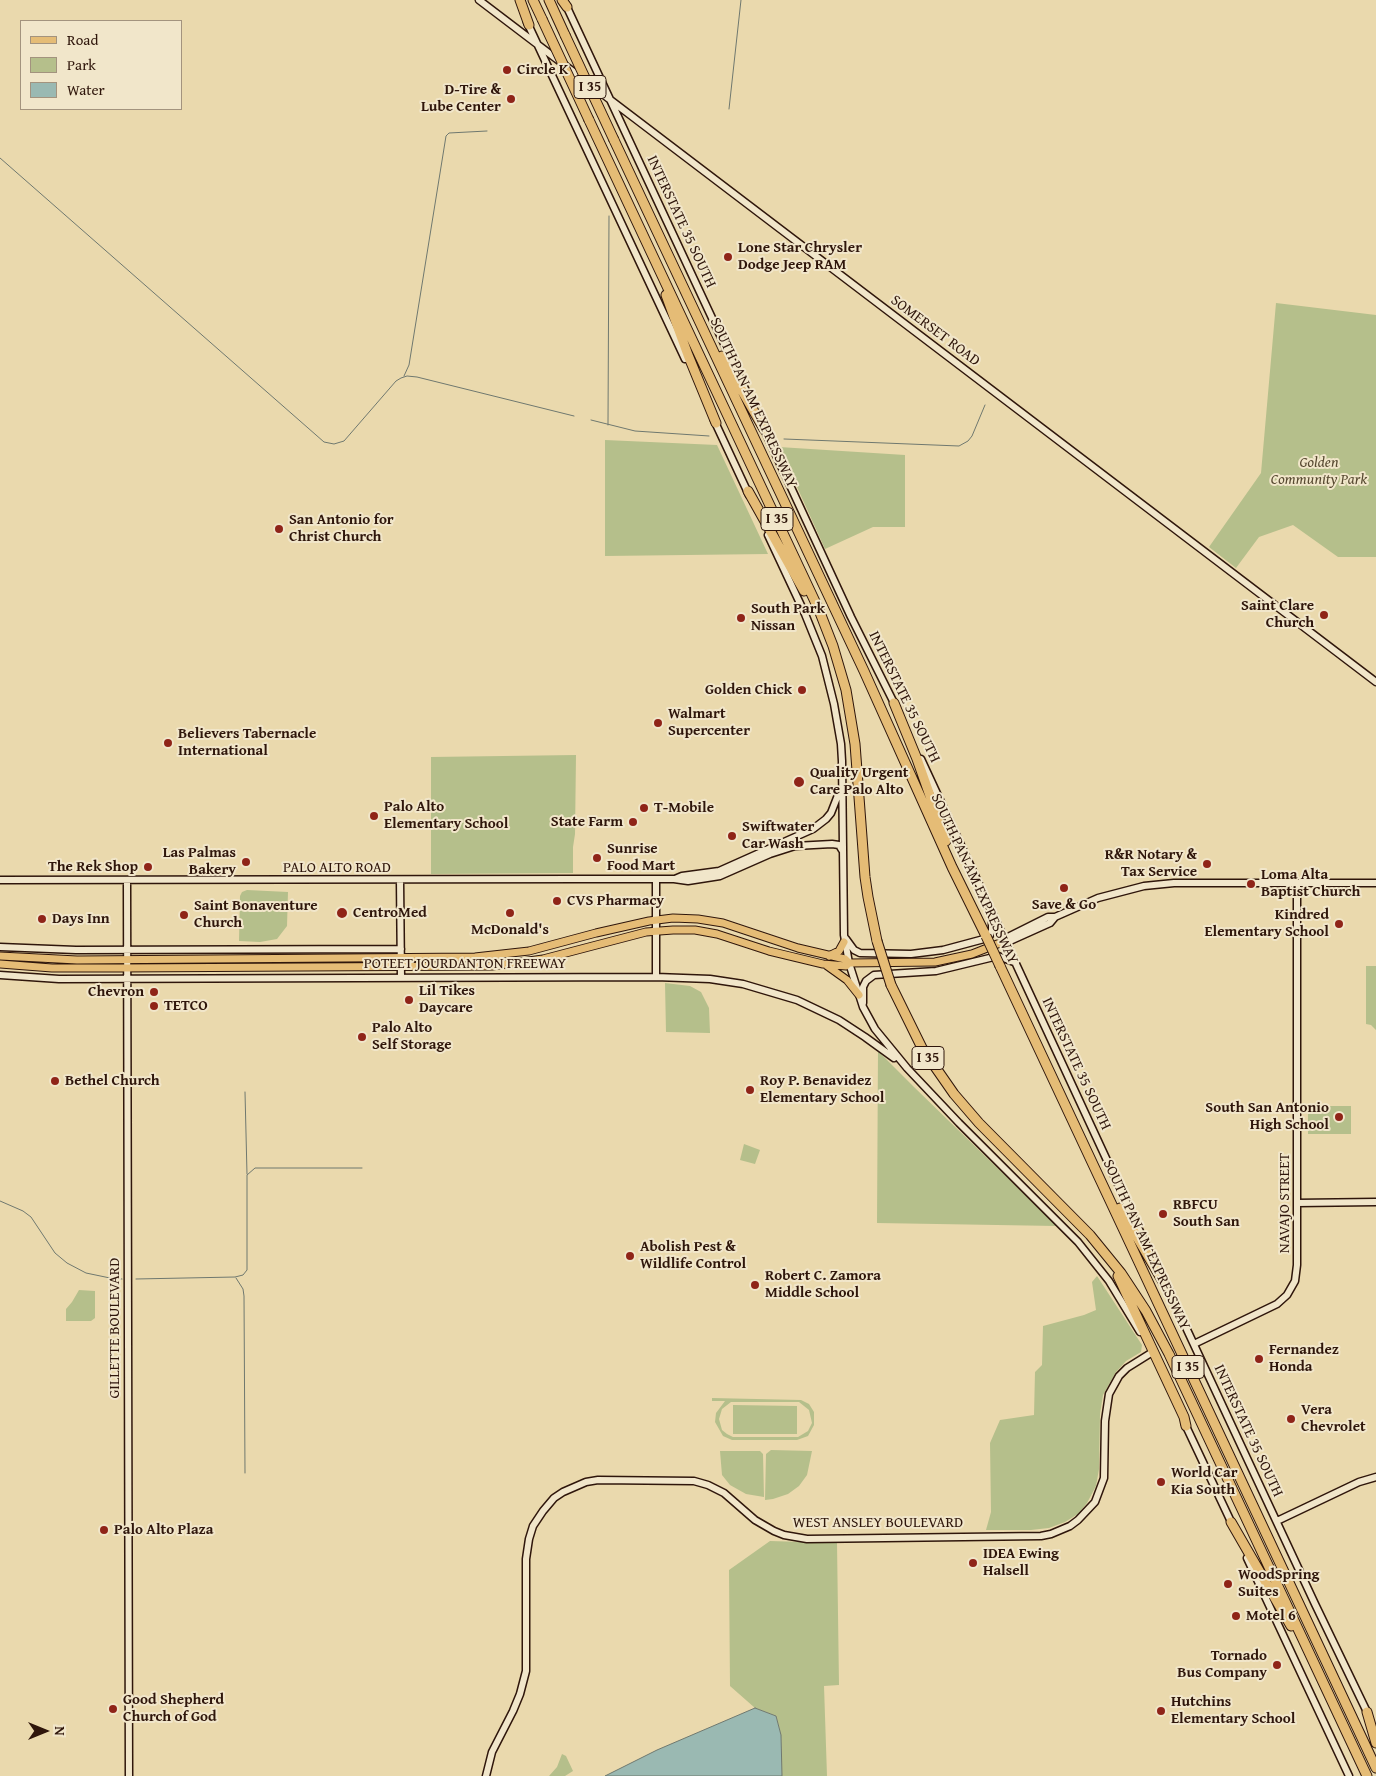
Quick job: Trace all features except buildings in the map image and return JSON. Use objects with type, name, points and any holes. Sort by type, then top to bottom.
[{"type":"highway","points":[[519,0],[529,25]]},
{"type":"highway","name":"SOUTH PAN AM EXPRESSWAY","points":[[533,0],[819,610],[833,646],[846,690],[856,744],[868,897],[877,941],[891,985],[922,1048],[954,1094],[979,1123],[1077,1221],[1096,1243],[1131,1287],[1157,1330],[1367,1776]]},
{"type":"highway","name":"SOUTH PAN AM EXPRESSWAY","points":[[549,0],[864,671],[952,867],[1376,1768]]},
{"type":"highway","points":[[651,252],[688,355],[716,424]]},
{"type":"highway","points":[[685,288],[764,429]]},
{"type":"highway","points":[[748,491],[806,596],[824,634],[846,690]]},
{"type":"highway","points":[[894,703],[924,775],[952,856],[986,936]]},
{"type":"highway","points":[[1089,1155],[1169,1292]]},
{"type":"highway","points":[[1096,1243],[1119,1277],[1184,1417],[1186,1426]]},
{"type":"highway","points":[[1231,1522],[1286,1618],[1318,1683],[1339,1718]]},
{"type":"highway","points":[[1367,1712],[1376,1743]]},
{"type":"main road","name":"SOMERSET ROAD","points":[[479,0],[1376,682]]},
{"type":"main road","name":"INTERSTATE 35 SOUTH","points":[[564,2],[851,617],[894,703],[999,925],[1013,959],[1376,1730]]},
{"type":"main road","points":[[529,25],[799,599],[822,656],[830,682],[841,744],[844,939],[849,963],[863,1006],[875,1029],[907,1068],[1078,1242],[1109,1281],[1151,1352],[1349,1776]]},
{"type":"main road","name":"PALO ALTO ROAD","points":[[674,879],[682,876],[719,872],[813,829],[832,813],[839,795],[842,779]]},
{"type":"main road","name":"PALO ALTO ROAD","points":[[0,880],[674,879],[688,881],[720,876],[770,854],[804,845],[837,844],[843,851]]},
{"type":"main road","points":[[656,879],[656,977]]},
{"type":"main road","name":"GILLETTE BOULEVARD","points":[[127,880],[129,1776]]},
{"type":"main road","points":[[400,880],[401,978]]},
{"type":"main road","name":"POTEET JOURDANTON FREEWAY","points":[[0,964],[52,968],[465,967],[513,964],[543,959],[656,930],[694,930],[717,934],[769,951],[823,964],[846,966],[849,963],[935,962],[972,954],[1010,941],[1017,935],[1050,923],[1055,918],[1092,901],[1144,886],[1174,883],[1297,883]]},
{"type":"main road","points":[[1297,883],[1376,883]]},
{"type":"main road","name":"NAVAJO STREET","points":[[1194,1344],[1272,1307],[1282,1300],[1292,1289],[1298,1266],[1297,883]]},
{"type":"main road","points":[[844,939],[854,950],[860,953],[911,954],[943,950],[975,943],[990,935],[993,926],[992,911]]},
{"type":"main road","name":"POTEET JOURDANTON FREEWAY","points":[[0,956],[43,959],[475,957],[529,951],[596,933],[673,918],[698,919],[723,924],[845,959],[849,963]]},
{"type":"main road","points":[[863,1006],[863,987],[866,981],[874,975],[936,971],[998,956],[1013,959],[1017,935],[999,925]]},
{"type":"main road","points":[[830,956],[839,951],[844,939]]},
{"type":"main road","name":"POTEET JOURDANTON FREEWAY","points":[[0,946],[76,950],[401,949]]},
{"type":"main road","points":[[823,964],[847,980],[859,995]]},
{"type":"main road","name":"POTEET JOURDANTON FREEWAY","points":[[0,975],[34,978],[127,979],[691,977],[728,981],[772,991],[797,1000],[839,1020],[907,1068]]},
{"type":"main road","points":[[1297,1203],[1376,1202]]},
{"type":"main road","name":"WEST ANSLEY BOULEVARD","points":[[486,1776],[492,1752],[517,1702],[526,1671],[526,1559],[528,1539],[533,1526],[543,1511],[554,1498],[563,1492],[586,1482],[598,1480],[694,1481],[724,1493],[756,1520],[774,1531],[784,1535],[807,1539],[879,1536],[1041,1536],[1051,1534],[1074,1523],[1095,1502],[1104,1478],[1105,1421],[1109,1394],[1119,1376],[1127,1368],[1151,1352]]},
{"type":"main road","points":[[1277,1521],[1359,1482],[1376,1477]]},
{"type":"green space","name":"Golden Community Park","points":[[1276,303],[1376,315],[1376,557],[1338,557],[1293,525],[1259,537],[1236,568],[1209,547],[1261,473]]},
{"type":"green space","points":[[605,440],[717,445],[768,554],[605,556]]},
{"type":"green space","points":[[779,447],[905,455],[905,527],[873,527],[825,549]]},
{"type":"green space","points":[[576,755],[573,873],[431,874],[431,757]]},
{"type":"green space","points":[[247,890],[288,892],[287,926],[277,939],[260,942],[239,941],[240,896],[242,892]]},
{"type":"green space","points":[[1366,966],[1376,966],[1376,1030],[1371,1025],[1366,1024]]},
{"type":"green space","points":[[665,983],[690,986],[701,992],[709,1008],[710,1033],[666,1032]]},
{"type":"green space","points":[[878,1051],[914,1087],[1057,1226],[877,1223]]},
{"type":"green space","points":[[1308,1106],[1351,1106],[1351,1134],[1308,1134]]},
{"type":"green space","points":[[744,1144],[760,1150],[755,1164],[740,1160]]},
{"type":"green space","points":[[1097,1276],[1142,1345],[1141,1352],[1126,1361],[1116,1372],[1103,1395],[1100,1414],[1099,1469],[1096,1486],[1087,1503],[1078,1514],[1065,1522],[1049,1528],[1031,1530],[986,1530],[991,1512],[990,1443],[1000,1420],[1034,1415],[1035,1372],[1042,1365],[1043,1326],[1096,1310],[1092,1282]]},
{"type":"green space","points":[[79,1290],[95,1291],[95,1318],[91,1321],[66,1321],[66,1309]]},
{"type":"green space","points":[[712,1398],[801,1400],[809,1404],[814,1412],[814,1425],[808,1436],[797,1440],[732,1440],[723,1436],[715,1422],[716,1413],[725,1401],[712,1401]],"holes":[[[731,1402],[799,1402],[809,1410],[812,1423],[808,1431],[798,1437],[733,1437],[722,1430],[719,1419],[722,1409]]]},
{"type":"green space","points":[[733,1405],[797,1406],[797,1434],[733,1434]]},
{"type":"green space","points":[[771,1450],[812,1451],[807,1475],[799,1486],[788,1494],[765,1500],[766,1454]]},
{"type":"green space","points":[[720,1451],[760,1451],[763,1454],[764,1497],[746,1494],[730,1485],[722,1475]]},
{"type":"green space","points":[[770,1541],[837,1543],[839,1685],[824,1686],[827,1776],[782,1776],[781,1735],[776,1716],[755,1708],[730,1686],[729,1570]]},
{"type":"green space","points":[[562,1754],[566,1756],[573,1771],[565,1776],[549,1776],[557,1767]]},
{"type":"water","points":[[755,1708],[776,1716],[781,1735],[782,1776],[605,1776],[657,1750]]},
{"type":"waterway","points":[[729,109],[741,0]]},
{"type":"waterway","points":[[404,376],[409,365],[446,136],[449,133],[487,131]]},
{"type":"waterway","points":[[0,158],[324,442],[334,444],[344,441],[396,381],[407,376],[574,416]]},
{"type":"waterway","points":[[608,425],[609,216]]},
{"type":"waterway","points":[[784,439],[959,446],[968,441],[972,436],[985,405]]},
{"type":"waterway","points":[[591,420],[635,431],[709,436]]},
{"type":"waterway","points":[[245,1092],[247,1174]]},
{"type":"waterway","points":[[136,1279],[235,1277],[243,1275],[247,1270],[247,1175],[255,1168],[362,1168]]},
{"type":"waterway","points":[[0,1201],[23,1211],[31,1217],[55,1253],[67,1263],[86,1273],[122,1279]]},
{"type":"waterway","points":[[236,1278],[243,1289],[244,1296],[245,1473]]},
{"type":"place","name":"Circle K","points":[[507,70]]},
{"type":"place","name":"D-Tire & Lube Center","points":[[511,99]]},
{"type":"place","name":"Lone Star Chrysler Dodge Jeep RAM","points":[[728,257]]},
{"type":"place","name":"San Antonio for Christ Church","points":[[279,529]]},
{"type":"place","name":"Saint Clare Church","points":[[1324,615]]},
{"type":"place","name":"South Park Nissan","points":[[741,618]]},
{"type":"place","name":"Golden Chick","points":[[802,690]]},
{"type":"place","name":"Walmart Supercenter","points":[[658,723]]},
{"type":"place","name":"Believers Tabernacle International","points":[[168,743]]},
{"type":"place","name":"Quality Urgent Care Palo Alto","points":[[799,782]]},
{"type":"place","name":"T-Mobile","points":[[644,808]]},
{"type":"place","name":"Palo Alto Elementary School","points":[[374,816]]},
{"type":"place","name":"State Farm","points":[[633,822]]},
{"type":"place","name":"Swiftwater Car Wash","points":[[732,836]]},
{"type":"place","name":"Sunrise Food Mart","points":[[597,858]]},
{"type":"place","name":"Las Palmas Bakery","points":[[246,862]]},
{"type":"place","name":"R&R Notary & Tax Service","points":[[1207,864]]},
{"type":"place","name":"The Rek Shop","points":[[148,867]]},
{"type":"place","name":"Loma Alta Baptist Church","points":[[1251,884]]},
{"type":"place","name":"Save & Go","points":[[1064,888]]},
{"type":"place","name":"CVS Pharmacy","points":[[557,901]]},
{"type":"place","name":"CentroMed","points":[[342,913]]},
{"type":"place","name":"McDonald's","points":[[510,913]]},
{"type":"place","name":"Saint Bonaventure Church","points":[[184,915]]},
{"type":"place","name":"Days Inn","points":[[42,919]]},
{"type":"place","name":"Kindred Elementary School","points":[[1339,924]]},
{"type":"place","name":"Chevron","points":[[154,992]]},
{"type":"place","name":"Lil Tikes Daycare","points":[[409,1000]]},
{"type":"place","name":"TETCO","points":[[154,1006]]},
{"type":"place","name":"Palo Alto Self Storage","points":[[362,1037]]},
{"type":"place","name":"Bethel Church","points":[[55,1081]]},
{"type":"place","name":"Roy P. Benavidez Elementary School","points":[[750,1090]]},
{"type":"place","name":"South San Antonio High School","points":[[1339,1117]]},
{"type":"place","name":"RBFCU South San","points":[[1163,1214]]},
{"type":"place","name":"Abolish Pest & Wildlife Control","points":[[630,1256]]},
{"type":"place","name":"Robert C. Zamora Middle School","points":[[755,1285]]},
{"type":"place","name":"Fernandez Honda","points":[[1259,1359]]},
{"type":"place","name":"Vera Chevrolet","points":[[1291,1419]]},
{"type":"place","name":"World Car Kia South","points":[[1161,1482]]},
{"type":"place","name":"Palo Alto Plaza","points":[[104,1530]]},
{"type":"place","name":"IDEA Ewing Halsell","points":[[973,1563]]},
{"type":"place","name":"WoodSpring Suites","points":[[1228,1584]]},
{"type":"place","name":"Motel 6","points":[[1236,1616]]},
{"type":"place","name":"Tornado Bus Company","points":[[1277,1665]]},
{"type":"place","name":"Good Shepherd Church of God","points":[[113,1709]]},
{"type":"place","name":"Hutchins Elementary School","points":[[1161,1711]]}]
